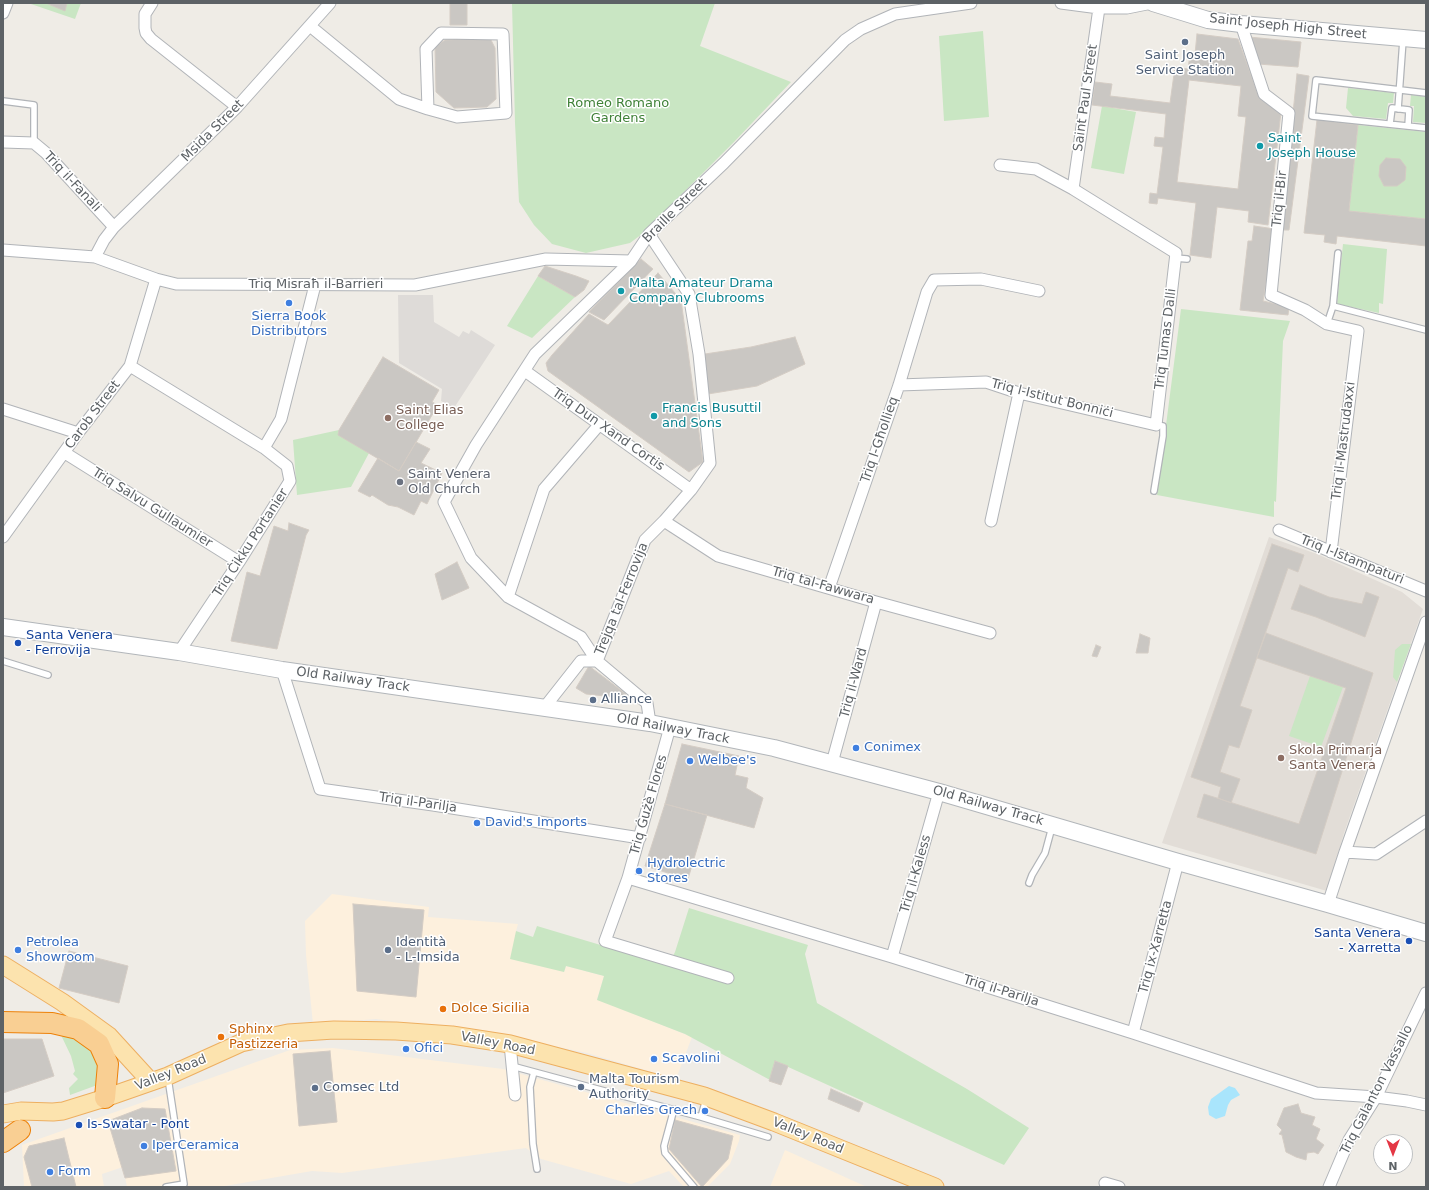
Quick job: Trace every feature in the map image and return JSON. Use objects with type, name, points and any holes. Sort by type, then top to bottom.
[{"type":"highway","points":[[3,1022],[52,1024],[78,1029],[99,1044],[108,1064],[105,1098]]},
{"type":"highway","points":[[3,1142],[12,1131]]},
{"type":"main road","name":"Saint Joseph High Street","points":[[1153,3],[1208,20],[1426,40]]},
{"type":"main road","name":"Old Railway Track","points":[[3,627],[179,652],[282,670],[650,722],[774,748],[940,792],[1178,862],[1328,904],[1426,934]]},
{"type":"main road","points":[[3,965],[62,1002],[109,1036],[151,1082]]},
{"type":"main road","name":"Valley Road","points":[[3,1114],[21,1111],[63,1111],[168,1076],[241,1043],[288,1033],[334,1030],[396,1031],[452,1035],[510,1044],[706,1097],[774,1122],[935,1187]]},
{"type":"main road","name":"Valley Road","points":[[12,1131],[53,1112]]},
{"type":"street","points":[[3,13],[7,3]]},
{"type":"street","points":[[152,3],[145,14],[146,33],[151,39],[237,107]]},
{"type":"street","name":"Msida Street","points":[[95,257],[104,240],[114,227],[237,107],[330,3]]},
{"type":"street","name":"Braille Street","points":[[508,597],[471,558],[444,502],[476,445],[535,354],[631,261],[649,234],[724,163],[859,26],[895,14],[971,3]]},
{"type":"street","points":[[1061,3],[1099,8],[1127,8],[1153,3]]},
{"type":"street","name":"Saint Paul Street","points":[[1073,189],[1099,8]]},
{"type":"street","name":"Triq il-Bir","points":[[1241,24],[1264,94],[1289,113],[1271,294],[1305,310],[1327,324]]},
{"type":"street","points":[[310,26],[399,99],[428,109],[457,117],[506,113],[503,34],[441,33],[426,49],[428,109]]},
{"type":"street","name":"Triq il-Fanali","points":[[3,142],[34,142],[114,227]]},
{"type":"street","points":[[1000,165],[1036,169],[1073,189]]},
{"type":"street","name":"Triq Tumas Dalli","points":[[1073,189],[1179,257],[1156,425]]},
{"type":"street","name":"Trejqa tal-Ferrovija","points":[[544,708],[581,661],[597,661],[645,540],[691,490],[710,463],[699,354],[689,294],[649,234]]},
{"type":"street","name":"Triq Misraħ il-Barrieri","points":[[3,250],[95,257],[156,279],[176,284],[415,285],[546,259],[631,261]]},
{"type":"street","name":"Carob Street","points":[[4,534],[65,453],[78,433],[130,366],[156,279]]},
{"type":"street","name":"Triq l-Għollieq","points":[[829,588],[899,385],[927,292],[934,280],[980,279],[1039,291]]},
{"type":"street","points":[[264,448],[281,419],[315,285]]},
{"type":"street","name":"Triq il-Mastrudaxxi","points":[[1327,324],[1358,331],[1331,552]]},
{"type":"street","name":"Triq Ċikku Portanier","points":[[130,366],[264,448],[287,466],[290,481],[239,562],[179,652]]},
{"type":"street","name":"Triq Dun Xand Cortis","points":[[525,371],[691,490]]},
{"type":"street","name":"Triq l-Istitut Bonniċi","points":[[899,385],[986,382],[1019,393],[1156,425]]},
{"type":"street","points":[[992,521],[1019,393]]},
{"type":"street","points":[[3,409],[78,433]]},
{"type":"street","points":[[599,425],[544,489],[508,597],[581,637],[597,661],[647,703],[650,722]]},
{"type":"street","name":"Triq Salvu Gullaumier","points":[[65,453],[239,562]]},
{"type":"street","name":"Triq tal-Fawwara","points":[[664,521],[718,556],[876,602],[990,633]]},
{"type":"street","name":"Triq l-Istampaturi","points":[[1278,530],[1426,591]]},
{"type":"street","name":"Triq il-Ward","points":[[832,763],[876,602]]},
{"type":"street","points":[[1328,904],[1426,622]]},
{"type":"street","name":"Triq il-Parilja","points":[[282,670],[320,789],[433,805],[640,838]]},
{"type":"street","name":"Triq Ġużè Flores","points":[[670,727],[628,878],[605,941],[728,978]]},
{"type":"street","name":"Triq il-Kaless","points":[[892,957],[940,792]]},
{"type":"street","points":[[1345,852],[1376,854],[1426,821]]},
{"type":"street","name":"Triq ix-Xarretta","points":[[1134,1032],[1178,862]]},
{"type":"street","name":"Triq il-Parilja","points":[[628,878],[892,957],[1134,1032],[1316,1093],[1376,1097],[1407,1101],[1426,1106]]},
{"type":"street","name":"Triq Galanton Vassallo","points":[[1329,1187],[1349,1140],[1376,1097],[1426,993]]},
{"type":"street","points":[[510,1044],[515,1095]]},
{"type":"street","points":[[1105,1183],[1119,1187]]},
{"type":"lane","points":[[1398,109],[1403,38]]},
{"type":"lane","points":[[1426,93],[1316,80],[1312,116],[1426,128]]},
{"type":"lane","points":[[3,101],[34,105],[34,142]]},
{"type":"lane","points":[[1390,124],[1392,108],[1409,110],[1408,126]]},
{"type":"lane","points":[[1327,324],[1333,306],[1338,253]]},
{"type":"lane","points":[[1333,306],[1426,330]]},
{"type":"lane","points":[[1154,491],[1163,436],[1163,426],[1156,425]]},
{"type":"lane","points":[[3,661],[48,675]]},
{"type":"lane","points":[[1029,883],[1045,853],[1053,825]]},
{"type":"lane","points":[[512,1066],[674,1109],[768,1137]]},
{"type":"lane","points":[[534,1072],[530,1087],[533,1144],[537,1169]]},
{"type":"lane","points":[[166,1187],[184,1184],[168,1076]]},
{"type":"lane","points":[[701,1117],[706,1097]]},
{"type":"lane","points":[[674,1109],[664,1146],[665,1153],[694,1187]]},
{"type":"shaded area","points":[[398,295],[433,295],[434,322],[459,337],[463,331],[469,334],[471,330],[495,345],[454,408],[441,401],[442,389],[399,363]]},
{"type":"shaded area","name":"Skola Primarja Santa Venera","points":[[1269,537],[1317,554],[1402,592],[1423,609],[1344,833],[1327,891],[1162,843]]},
{"type":"shaded area","points":[[332,894],[429,907],[428,917],[518,924],[516,931],[564,972],[566,966],[604,976],[597,999],[692,1037],[676,1079],[587,1053],[497,1034],[376,1019],[313,1024],[306,955],[305,921]]},
{"type":"shaded area","points":[[333,1048],[503,1069],[740,1135],[739,1141],[730,1164],[707,1187],[684,1187],[669,1171],[631,1184],[541,1159],[526,1148],[342,1173],[312,1171],[219,1187],[127,1187],[123,1167],[102,1174],[104,1187],[24,1187],[22,1145],[290,1050]]},
{"type":"shaded area","points":[[785,1150],[867,1187],[770,1187]]},
{"type":"green space","points":[[28,3],[81,3],[75,19]]},
{"type":"green space","name":"Romeo Romano Gardens","points":[[512,3],[715,3],[700,46],[791,82],[734,142],[642,234],[630,243],[586,253],[552,244],[534,225],[519,202],[515,123]]},
{"type":"green space","points":[[983,31],[989,117],[944,121],[939,36]]},
{"type":"green space","points":[[1348,88],[1394,93],[1393,103],[1388,103],[1386,119],[1353,116],[1346,108]]},
{"type":"green space","points":[[1411,95],[1426,97],[1426,123],[1413,122],[1414,106],[1410,106]]},
{"type":"green space","points":[[1102,106],[1136,112],[1124,174],[1091,168]]},
{"type":"green space","points":[[1358,125],[1426,132],[1426,219],[1349,211]]},
{"type":"green space","points":[[1343,244],[1387,249],[1383,304],[1379,303],[1379,313],[1337,304]]},
{"type":"green space","points":[[538,276],[575,297],[532,338],[507,326]]},
{"type":"green space","points":[[1181,309],[1290,321],[1283,341],[1276,502],[1274,501],[1274,517],[1157,495]]},
{"type":"green space","points":[[339,430],[369,453],[351,487],[297,495],[293,440]]},
{"type":"green space","points":[[1402,644],[1411,644],[1397,682],[1393,677],[1395,650]]},
{"type":"green space","points":[[1310,676],[1343,687],[1321,747],[1289,736]]},
{"type":"green space","points":[[689,908],[808,945],[805,954],[817,1003],[967,1089],[1029,1128],[1004,1165],[775,1061],[770,1080],[685,1034],[597,1000],[604,976],[566,966],[564,972],[510,959],[516,931],[533,937],[537,926],[664,964],[673,956],[675,952]]},
{"type":"green space","points":[[60,1033],[87,1041],[100,1050],[100,1084],[70,1095],[69,1088],[78,1079],[73,1074],[75,1071],[71,1056]]},
{"type":"water","points":[[1229,1086],[1235,1088],[1240,1095],[1231,1100],[1225,1116],[1216,1119],[1209,1115],[1208,1107],[1211,1099]]},
{"type":"building","points":[[46,3],[67,3],[65,11]]},
{"type":"building","points":[[450,3],[467,3],[467,25],[450,25]]},
{"type":"building","name":"Saint Joseph House","points":[[1197,34],[1238,39],[1259,97],[1281,112],[1268,225],[1248,222],[1249,211],[1217,207],[1211,258],[1190,255],[1196,203],[1158,198],[1157,204],[1149,203],[1150,193],[1157,194],[1163,147],[1154,146],[1155,137],[1164,138],[1166,114],[1092,105],[1095,82],[1112,84],[1110,96],[1170,103],[1175,67],[1188,69],[1190,54],[1195,54]],"holes":[[[1189,80],[1241,86],[1238,116],[1246,117],[1238,189],[1177,182]]]},
{"type":"building","points":[[1249,37],[1301,42],[1298,67],[1258,64]]},
{"type":"building","points":[[490,38],[495,48],[496,99],[487,107],[454,108],[436,92],[435,47],[445,40]]},
{"type":"building","points":[[1297,74],[1309,76],[1289,230],[1281,230]]},
{"type":"building","points":[[1317,120],[1358,125],[1349,211],[1426,219],[1426,246],[1337,236],[1336,244],[1324,242],[1325,235],[1304,233]]},
{"type":"building","points":[[1386,158],[1400,159],[1406,167],[1405,180],[1397,186],[1384,186],[1379,176],[1380,165]]},
{"type":"building","points":[[1254,226],[1275,229],[1263,301],[1289,307],[1288,315],[1240,310],[1248,241],[1252,241]]},
{"type":"building","name":"Malta Amateur Drama Company Clubrooms","points":[[641,259],[653,269],[604,320],[589,312]]},
{"type":"building","points":[[545,266],[589,281],[584,290],[575,297],[538,276]]},
{"type":"building","name":"Francis Busuttil and Sons","points":[[658,273],[681,300],[703,462],[689,472],[548,371],[546,363],[589,314],[608,325]]},
{"type":"building","points":[[795,337],[805,364],[757,386],[708,394],[705,354],[751,347]]},
{"type":"building","name":"Saint Elias College","points":[[383,357],[439,390],[432,402],[438,405],[399,471],[338,435],[339,430]]},
{"type":"building","name":"Saint Venera Old Church","points":[[416,442],[430,449],[421,463],[442,473],[427,504],[421,501],[414,515],[398,507],[388,505],[372,495],[370,497],[358,491],[378,458],[399,471]]},
{"type":"building","points":[[289,523],[309,530],[306,535],[277,649],[231,641],[247,572],[260,576],[274,526],[288,531]]},
{"type":"building","points":[[1272,544],[1304,555],[1298,572],[1288,568],[1240,706],[1252,710],[1239,748],[1229,745],[1220,772],[1240,779],[1231,803],[1218,798],[1221,787],[1191,777]]},
{"type":"building","points":[[457,562],[469,588],[442,600],[435,574]]},
{"type":"building","points":[[1300,585],[1329,597],[1362,604],[1366,592],[1379,597],[1365,637],[1316,617],[1291,609]]},
{"type":"building","points":[[1266,633],[1373,673],[1316,854],[1197,817],[1204,794],[1299,824],[1346,688],[1257,658]]},
{"type":"building","points":[[1140,634],[1150,638],[1148,653],[1136,653]]},
{"type":"building","points":[[1096,645],[1101,647],[1097,657],[1092,656]]},
{"type":"building","points":[[589,666],[626,694],[623,698],[586,694],[576,688]]},
{"type":"building","points":[[682,744],[739,756],[735,775],[748,778],[746,788],[763,798],[754,828],[665,804]]},
{"type":"building","points":[[665,804],[707,815],[688,879],[645,866]]},
{"type":"building","name":"Identità - L-Imsida","points":[[353,904],[424,910],[416,997],[357,991]]},
{"type":"building","points":[[69,951],[128,966],[119,1003],[59,988]]},
{"type":"building","points":[[3,1039],[42,1039],[54,1076],[3,1093]]},
{"type":"building","name":"Comsec Ltd","points":[[330,1051],[337,1122],[299,1126],[293,1054]]},
{"type":"building","points":[[775,1061],[788,1066],[781,1085],[769,1081]]},
{"type":"building","points":[[831,1089],[863,1103],[859,1112],[828,1099]]},
{"type":"building","points":[[1298,1104],[1301,1113],[1315,1117],[1312,1125],[1320,1129],[1316,1139],[1324,1145],[1318,1154],[1314,1152],[1307,1153],[1306,1160],[1286,1152],[1282,1135],[1279,1134],[1282,1130],[1277,1125],[1284,1108]]},
{"type":"building","name":"IperCeramica","points":[[142,1108],[165,1109],[176,1171],[125,1178],[108,1121]]},
{"type":"building","points":[[675,1120],[733,1136],[728,1159],[702,1187],[669,1149]]},
{"type":"building","name":"Form","points":[[64,1138],[76,1187],[32,1187],[24,1157],[29,1146]]},
{"type":"place","name":"Saint Joseph Service Station","points":[[1185,42]]},
{"type":"place","name":"Saint Joseph House","points":[[1260,146]]},
{"type":"place","name":"Malta Amateur Drama Company Clubrooms","points":[[621,291]]},
{"type":"place","name":"Sierra Book Distributors","points":[[289,303]]},
{"type":"place","name":"Francis Busuttil and Sons","points":[[654,416]]},
{"type":"place","name":"Saint Elias College","points":[[388,418]]},
{"type":"place","name":"Saint Venera Old Church","points":[[400,482]]},
{"type":"place","name":"Santa Venera - Ferrovija","points":[[18,643]]},
{"type":"place","name":"Alliance","points":[[593,700]]},
{"type":"place","name":"Conimex","points":[[856,748]]},
{"type":"place","name":"Skola Primarja Santa Venera","points":[[1281,758]]},
{"type":"place","name":"Welbee's","points":[[690,761]]},
{"type":"place","name":"David's Imports","points":[[477,823]]},
{"type":"place","name":"Hydrolectric Stores","points":[[639,871]]},
{"type":"place","name":"Santa Venera - Xarretta","points":[[1409,941]]},
{"type":"place","name":"Petrolea Showroom","points":[[18,950]]},
{"type":"place","name":"Identità - L-Imsida","points":[[388,950]]},
{"type":"place","name":"Dolce Sicilia","points":[[443,1009]]},
{"type":"place","name":"Sphinx Pastizzeria","points":[[221,1037]]},
{"type":"place","name":"Ofici","points":[[406,1049]]},
{"type":"place","name":"Scavolini","points":[[654,1059]]},
{"type":"place","name":"Malta Tourism Authority","points":[[581,1087]]},
{"type":"place","name":"Comsec Ltd","points":[[315,1088]]},
{"type":"place","name":"Charles Grech","points":[[705,1111]]},
{"type":"place","name":"Is-Swatar - Pont","points":[[79,1125]]},
{"type":"place","name":"IperCeramica","points":[[144,1146]]},
{"type":"place","name":"Form","points":[[50,1172]]}]
